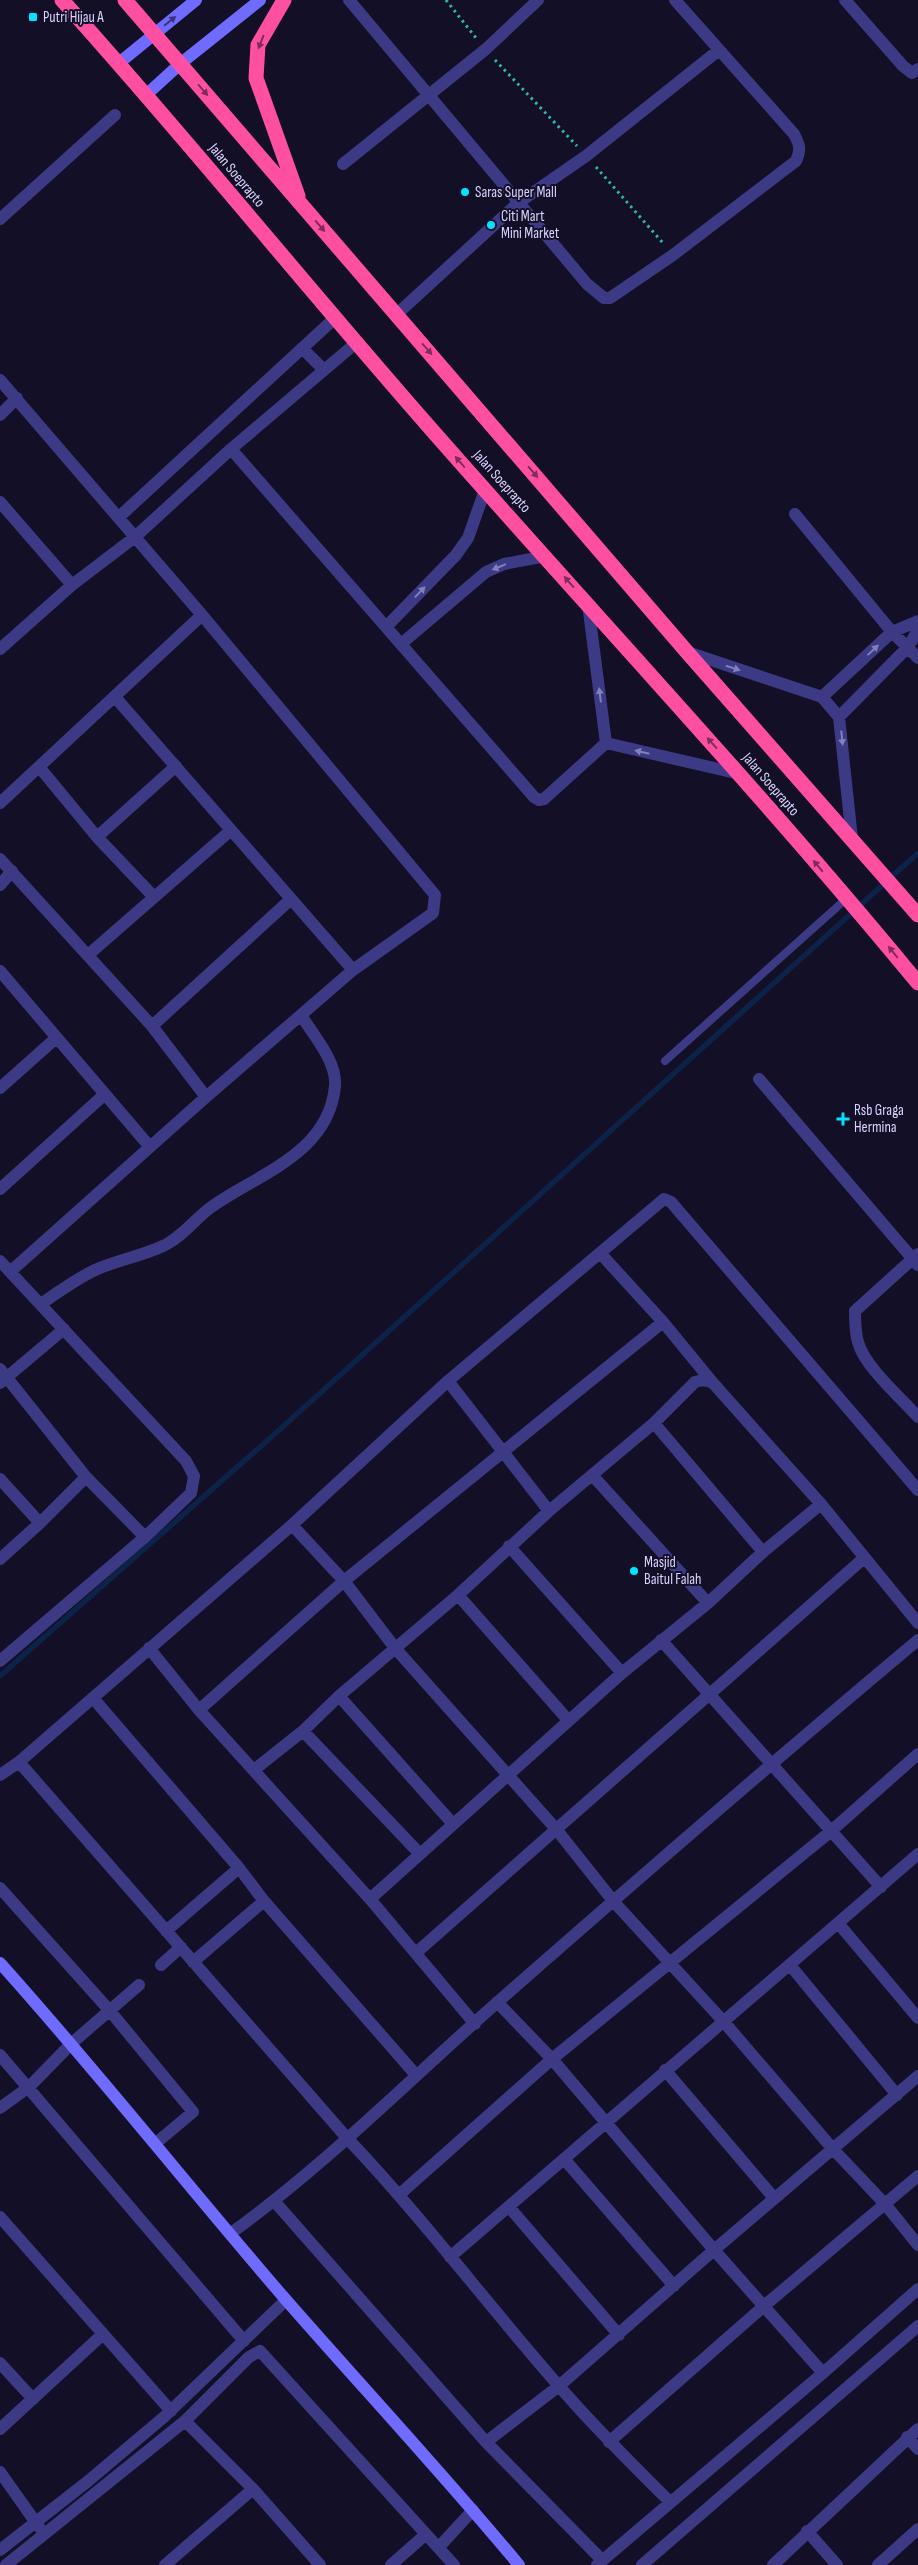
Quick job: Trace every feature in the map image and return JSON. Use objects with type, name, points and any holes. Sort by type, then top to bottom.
[{"type":"highway","name":"Jalan Soeprapto","points":[[62,0],[146,95],[356,344],[740,774],[918,983]]},
{"type":"highway","name":"Jalan Soeprapto","points":[[125,0],[155,32],[180,64],[687,652],[918,915]]},
{"type":"highway","points":[[284,0],[258,45],[256,78],[300,203]]},
{"type":"street","points":[[119,64],[155,32],[196,0]]},
{"type":"street","points":[[146,95],[180,64],[260,0]]},
{"type":"street","points":[[349,0],[587,284],[604,298],[610,298],[673,255],[796,161],[800,153],[800,146],[794,134],[675,0]]},
{"type":"street","points":[[343,164],[486,49],[538,0]]},
{"type":"street","points":[[845,0],[903,66],[912,73],[918,68]]},
{"type":"street","points":[[397,314],[518,203],[586,156],[719,50]]},
{"type":"street","points":[[0,220],[115,115]]},
{"type":"street","points":[[119,517],[335,318]]},
{"type":"street","points":[[0,649],[72,585],[136,537],[231,449],[356,344]]},
{"type":"street","points":[[302,348],[324,370]]},
{"type":"street","points":[[0,380],[136,537],[435,894],[436,907],[433,913],[353,970],[206,1096],[11,1272]]},
{"type":"street","points":[[0,415],[17,398]]},
{"type":"street","points":[[231,449],[539,800],[544,799],[606,744]]},
{"type":"street","points":[[386,627],[456,555],[468,538],[485,490]]},
{"type":"street","points":[[0,502],[72,585]]},
{"type":"street","points":[[795,514],[892,632],[918,658]]},
{"type":"street","points":[[401,644],[486,572],[504,564],[546,556]]},
{"type":"street","points":[[588,604],[606,744]]},
{"type":"street","points":[[0,803],[40,768],[202,615]]},
{"type":"street","points":[[822,697],[892,632],[918,621]]},
{"type":"street","points":[[840,717],[908,647],[918,630]]},
{"type":"street","points":[[687,652],[822,697],[840,717],[852,839]]},
{"type":"street","points":[[115,697],[353,970]]},
{"type":"street","points":[[606,744],[740,774]]},
{"type":"street","points":[[97,837],[176,766]]},
{"type":"street","points":[[40,768],[97,837],[153,896]]},
{"type":"street","points":[[88,955],[153,896],[230,831]]},
{"type":"street","points":[[0,859],[152,1026],[206,1096]]},
{"type":"street","points":[[0,885],[12,871]]},
{"type":"street","points":[[152,1026],[290,900]]},
{"type":"street","points":[[1,975],[150,1147]]},
{"type":"street","points":[[41,1304],[72,1282],[95,1270],[165,1246],[210,1208],[285,1163],[309,1144],[330,1109],[335,1084],[329,1061],[301,1015]]},
{"type":"street","points":[[0,1088],[55,1038]]},
{"type":"street","points":[[759,1079],[916,1259],[855,1311],[855,1324],[858,1344],[872,1366],[918,1417]]},
{"type":"street","points":[[0,1189],[104,1094]]},
{"type":"street","points":[[0,1775],[19,1762],[292,1525],[448,1381],[601,1254],[660,1201],[667,1200],[671,1202],[918,1490]]},
{"type":"street","points":[[601,1254],[663,1322],[713,1384],[821,1504],[918,1623]]},
{"type":"street","points":[[0,1261],[186,1461],[194,1476],[191,1493],[145,1536],[2,1657]]},
{"type":"street","points":[[199,1710],[344,1581],[663,1322]]},
{"type":"street","points":[[64,1329],[3,1376],[86,1477],[145,1536]]},
{"type":"street","points":[[255,1770],[303,1731],[339,1696],[458,1595],[549,1511],[654,1423],[695,1382],[707,1380],[713,1384]]},
{"type":"street","points":[[448,1381],[549,1511]]},
{"type":"street","points":[[654,1423],[763,1552]]},
{"type":"street","points":[[593,1476],[708,1603]]},
{"type":"street","points":[[0,1559],[40,1523],[86,1477]]},
{"type":"street","points":[[0,1479],[40,1523]]},
{"type":"street","points":[[370,1899],[568,1720],[661,1640],[708,1603],[763,1552],[821,1504]]},
{"type":"street","points":[[292,1525],[344,1581],[395,1648],[556,1829],[614,1902],[724,2022],[832,2148],[886,2204],[918,2245]]},
{"type":"street","points":[[509,1546],[622,1673]]},
{"type":"street","points":[[417,1952],[864,1558]]},
{"type":"street","points":[[458,1595],[568,1720]]},
{"type":"street","points":[[661,1640],[772,1762],[830,1832],[881,1887]]},
{"type":"street","points":[[231,2234],[275,2202],[475,2024],[497,2002],[614,1902],[772,1762],[918,1640]]},
{"type":"street","points":[[149,1648],[199,1710],[417,1952],[475,2024]]},
{"type":"street","points":[[339,1696],[453,1824]]},
{"type":"street","points":[[93,1698],[239,1868],[264,1902],[416,2075]]},
{"type":"street","points":[[303,1731],[420,1854]]},
{"type":"street","points":[[400,2194],[552,2059],[830,1832],[918,1754]]},
{"type":"street","points":[[19,1762],[347,2138],[400,2194],[450,2258],[559,2386],[610,2442],[670,2502]]},
{"type":"street","points":[[450,2258],[565,2160],[665,2070],[724,2022],[918,1854]]},
{"type":"street","points":[[166,1930],[239,1868]]},
{"type":"street","points":[[0,1888],[110,2011],[193,2112],[156,2143]]},
{"type":"street","points":[[193,1962],[264,1902]]},
{"type":"street","points":[[838,1923],[918,2018]]},
{"type":"street","points":[[161,1965],[181,1947]]},
{"type":"street","points":[[0,1963],[72,2043],[286,2300],[473,2510],[519,2565]]},
{"type":"street","points":[[790,1965],[897,2094]]},
{"type":"street","points":[[0,2108],[29,2088],[72,2043],[140,1985]]},
{"type":"street","points":[[497,2002],[552,2059],[714,2250],[823,2373]]},
{"type":"street","points":[[0,2055],[244,2341]]},
{"type":"street","points":[[665,2070],[774,2198]]},
{"type":"street","points":[[486,2442],[559,2386],[774,2198],[918,2076]]},
{"type":"street","points":[[565,2160],[674,2286]]},
{"type":"street","points":[[610,2442],[764,2306],[918,2176]]},
{"type":"street","points":[[275,2202],[486,2442],[599,2563],[823,2373],[918,2289]]},
{"type":"street","points":[[509,2207],[619,2335]]},
{"type":"street","points":[[0,2217],[170,2411]]},
{"type":"street","points":[[0,2550],[87,2482],[170,2411],[286,2300]]},
{"type":"street","points":[[642,2565],[918,2326]]},
{"type":"street","points":[[0,2429],[103,2334]]},
{"type":"street","points":[[6,2565],[185,2421],[249,2357],[260,2351],[454,2565]]},
{"type":"street","points":[[0,2363],[33,2399]]},
{"type":"street","points":[[185,2421],[253,2489],[320,2565]]},
{"type":"street","points":[[773,2565],[907,2437],[918,2429]]},
{"type":"street","points":[[907,2437],[918,2449]]},
{"type":"street","points":[[0,2472],[45,2535]]},
{"type":"street","points":[[165,2565],[253,2489]]},
{"type":"street","points":[[439,2547],[473,2510]]},
{"type":"street","points":[[878,2565],[918,2529]]},
{"type":"street","points":[[807,2531],[837,2565]]},
{"type":"street","points":[[391,2565],[425,2535]]},
{"type":"lane","points":[[665,1061],[848,901]]},
{"type":"path","points":[[446,0],[486,49],[586,156],[673,255]]},
{"type":"waterway","points":[[0,1676],[277,1432],[918,853]]},
{"type":"place","name":"Putri Hijau A","points":[[33,17]]},
{"type":"place","name":"Saras Super Mall","points":[[465,192]]},
{"type":"place","name":"Citi Mart Mini Market","points":[[491,225]]},
{"type":"place","name":"Rsb Graga Hermina","points":[[843,1119]]},
{"type":"place","name":"Masjid Baitul Falah","points":[[634,1571]]}]
